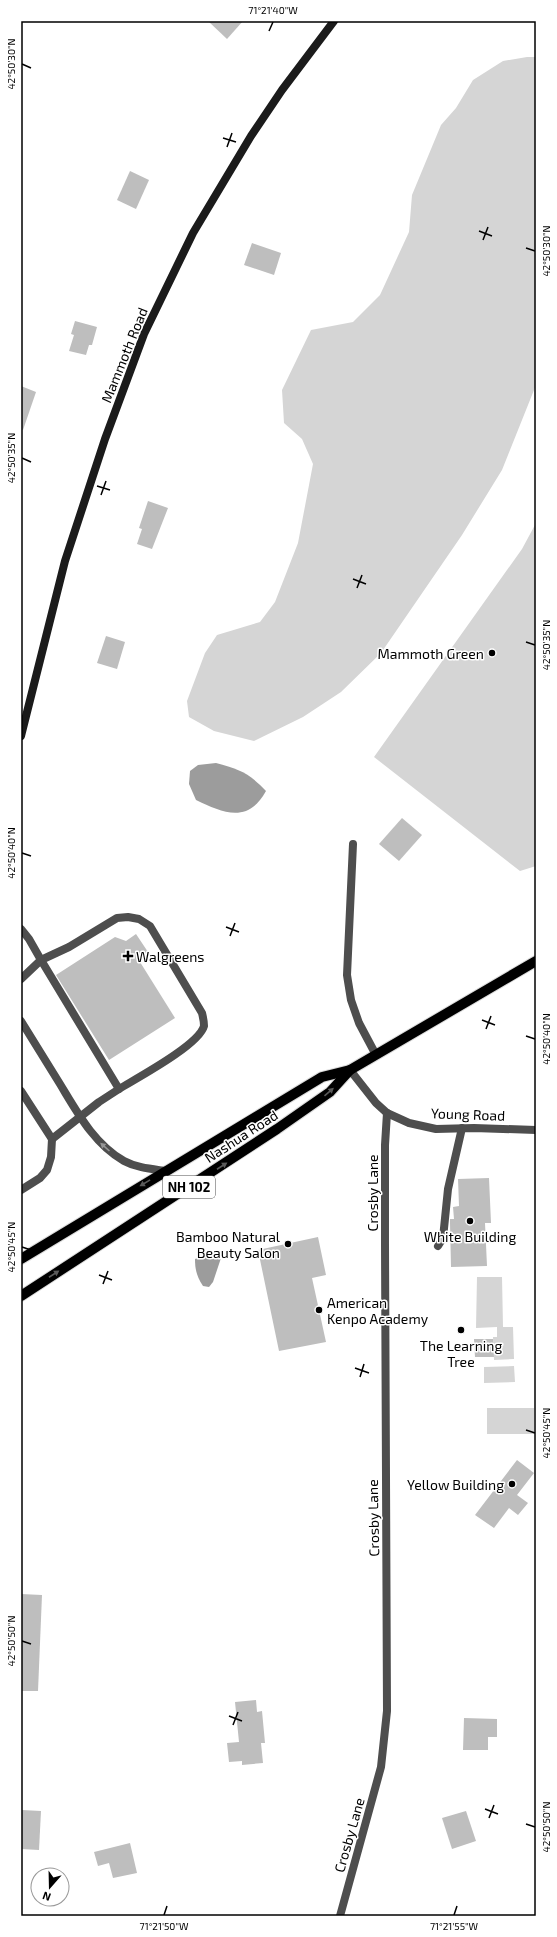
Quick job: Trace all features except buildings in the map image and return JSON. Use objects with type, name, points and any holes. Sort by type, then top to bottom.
[{"type":"main road","name":"Mammoth Road","points":[[21,736],[65,561],[105,439],[144,334],[193,233],[250,136],[282,90],[334,21]]},
{"type":"main road","name":"Nashua Road","points":[[21,1259],[322,1078],[350,1070],[536,961]]},
{"type":"main road","name":"Nashua Road","points":[[21,1296],[277,1130],[330,1092],[350,1070]]},
{"type":"street","points":[[353,844],[347,975],[351,1000],[359,1023],[376,1055]]},
{"type":"street","points":[[21,978],[41,960],[69,947],[117,918],[128,917],[139,919],[150,926],[202,1013],[204,1025],[199,1034],[183,1049],[99,1102],[81,1118],[52,1139]]},
{"type":"street","points":[[21,929],[29,939],[119,1089]]},
{"type":"street","points":[[21,1021],[81,1118],[99,1142],[112,1153],[125,1161],[138,1166],[166,1171]]},
{"type":"street","name":"Young Road","points":[[350,1070],[364,1090],[387,1113],[409,1123],[436,1129],[462,1128],[536,1130]]},
{"type":"street","points":[[21,1092],[52,1139],[51,1157],[47,1170],[40,1178],[21,1190]]},
{"type":"street","name":"Crosby Lane","points":[[340,1916],[381,1767],[387,1711],[385,1145],[387,1113]]},
{"type":"street","points":[[438,1246],[443,1238],[448,1189],[462,1128]]},
{"type":"shaded area","points":[[536,57],[536,385],[502,470],[462,535],[381,653],[341,692],[303,717],[254,741],[214,731],[189,717],[187,701],[205,653],[217,635],[260,622],[275,602],[298,543],[313,464],[302,439],[284,423],[282,390],[311,330],[353,322],[380,295],[409,232],[412,195],[441,125],[456,108],[473,80],[503,61]]},
{"type":"shaded area","name":"Mammoth Green","points":[[536,523],[536,866],[520,871],[374,757],[522,549]]},
{"type":"shaded area","points":[[216,763],[243,772],[260,785],[266,791],[259,801],[251,808],[243,812],[234,813],[216,809],[196,800],[189,784],[190,771],[198,765]]},
{"type":"shaded area","points":[[207,1254],[218,1254],[221,1258],[213,1282],[209,1287],[203,1286],[201,1283],[195,1263],[195,1259]]},
{"type":"shaded area","points":[[477,1277],[502,1277],[503,1327],[513,1327],[514,1359],[494,1360],[493,1337],[497,1337],[497,1327],[476,1328]]},
{"type":"shaded area","points":[[514,1366],[515,1382],[484,1383],[484,1367]]},
{"type":"shaded area","points":[[487,1408],[534,1408],[534,1434],[487,1434]]},
{"type":"place","name":"Mammoth Green","points":[[492,653]]},
{"type":"place","name":"Walgreens","points":[[128,956]]},
{"type":"place","name":"White Building","points":[[470,1221]]},
{"type":"place","name":"Bamboo Natural Beauty Salon","points":[[288,1244]]},
{"type":"place","name":"American Kenpo Academy","points":[[319,1310]]},
{"type":"place","name":"The Learning Tree","points":[[461,1330]]},
{"type":"place","name":"Yellow Building","points":[[512,1484]]}]
